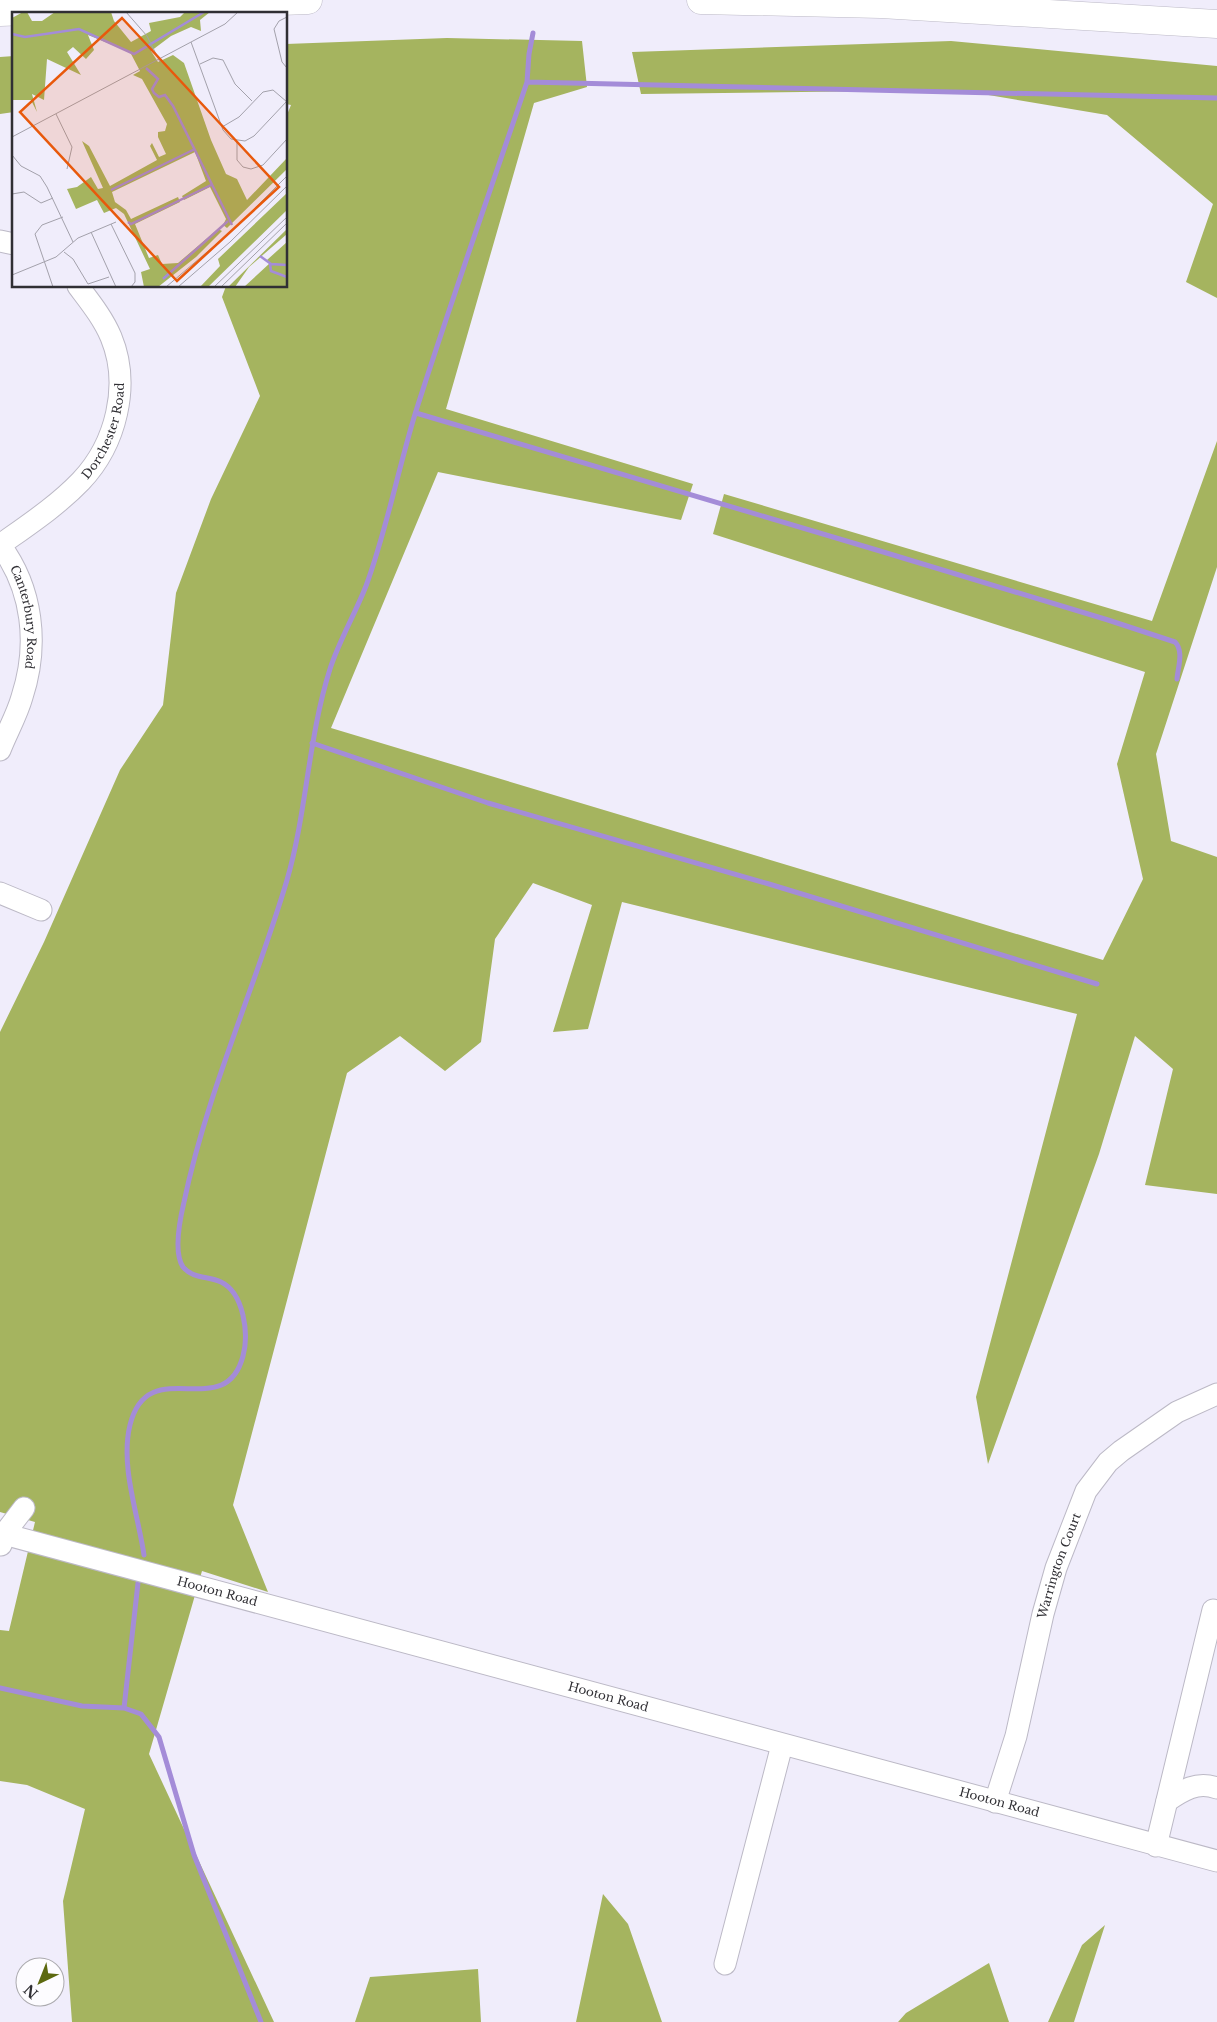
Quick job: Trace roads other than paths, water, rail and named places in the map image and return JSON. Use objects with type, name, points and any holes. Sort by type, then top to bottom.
[{"type":"highway","points":[[0,12],[308,0]]},
{"type":"highway","points":[[701,0],[1016,11],[1217,24]]},
{"type":"street","name":"Dorchester Road","points":[[0,545],[47,511],[81,480],[101,454],[114,424],[120,390],[120,372],[112,338],[79,288]]},
{"type":"street","name":"Canterbury Road","points":[[0,545],[18,573],[30,612],[32,634],[28,676],[22,697],[6,722],[0,750]]},
{"type":"street","points":[[0,893],[41,910]]},
{"type":"street","name":"Warrington Court","points":[[995,1802],[1016,1736],[1040,1624],[1056,1568],[1086,1492],[1108,1462],[1121,1451],[1177,1412],[1217,1394]]},
{"type":"street","points":[[1,1538],[24,1508]]},
{"type":"street","name":"Hooton Road","points":[[1,1538],[1217,1862]]},
{"type":"street","points":[[1156,1846],[1214,1610]]},
{"type":"street","points":[[725,1964],[782,1745]]},
{"type":"street","points":[[1167,1801],[1186,1788],[1203,1784],[1217,1788]]},
{"type":"waterway","points":[[144,1555],[128,1473],[127,1457],[130,1425],[139,1404],[153,1393],[169,1389],[204,1389],[220,1385],[234,1376],[245,1347],[243,1315],[240,1304],[229,1287],[216,1280],[191,1274],[183,1267],[180,1261],[178,1253],[179,1226],[194,1161],[218,1080],[261,960],[287,880],[299,828],[317,721],[330,669],[366,586],[416,411],[527,82],[533,33]]},
{"type":"waterway","points":[[527,82],[1217,98]]},
{"type":"waterway","points":[[416,413],[880,551],[1175,642],[1180,654],[1177,679]]},
{"type":"waterway","points":[[312,743],[488,803],[769,884],[1097,984]]},
{"type":"waterway","points":[[124,1708],[138,1583]]},
{"type":"waterway","points":[[0,1688],[82,1706],[124,1708],[141,1714],[159,1737],[194,1855],[261,2022]]}]
